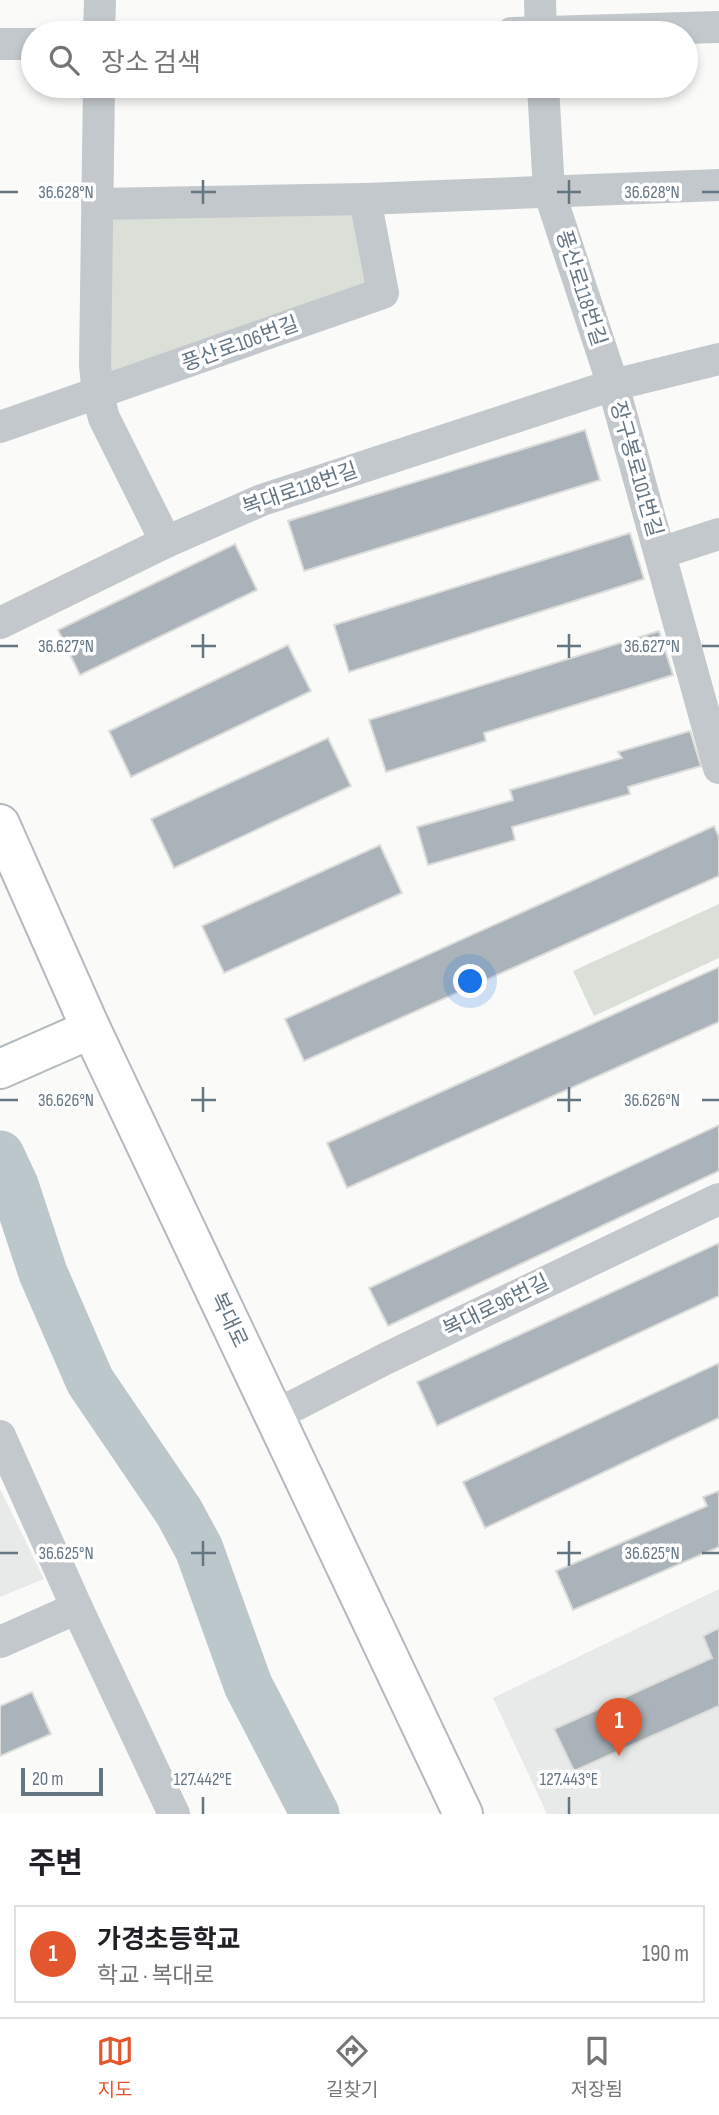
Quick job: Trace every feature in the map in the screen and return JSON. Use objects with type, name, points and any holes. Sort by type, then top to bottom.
[{"type":"street","points":[[99,21],[100,0]]},
{"type":"street","points":[[540,0],[541,21]]},
{"type":"street","points":[[698,28],[719,27]]},
{"type":"street","points":[[0,44],[21,44]]},
{"type":"street","points":[[99,98],[95,365],[98,395],[104,418],[166,542]]},
{"type":"street","name":"풍산로118번길","points":[[544,98],[549,191],[613,385]]},
{"type":"street","points":[[97,204],[365,199],[719,185]]},
{"type":"street","name":"풍산로106번길","points":[[0,427],[98,395],[383,293],[365,199]]},
{"type":"street","name":"복대로118번길","points":[[0,623],[166,542],[262,500],[613,385],[719,359]]},
{"type":"street","name":"장구봉로101번길","points":[[613,385],[719,768]]},
{"type":"street","name":"장구봉로101번길","points":[[660,553],[719,534]]},
{"type":"street","name":"복대로","points":[[0,824],[91,1029],[463,1814]]},
{"type":"street","points":[[0,1069],[91,1029]]},
{"type":"street","name":"복대로96번길","points":[[274,1416],[387,1358],[719,1199]]},
{"type":"street","points":[[0,1437],[174,1814]]},
{"type":"street","points":[[0,1642],[77,1608]]},
{"type":"shaded area","points":[[356,212],[371,282],[106,378],[109,216]]},
{"type":"shaded area","points":[[719,904],[719,958],[594,1016],[573,971]]},
{"type":"shaded area","points":[[0,1489],[44,1579],[0,1597]]},
{"type":"shaded area","points":[[719,1589],[719,1814],[547,1814],[493,1698]]},
{"type":"building","points":[[585,430],[600,480],[304,571],[288,521]]},
{"type":"building","points":[[630,533],[644,579],[349,672],[334,625]]},
{"type":"building","points":[[235,544],[257,590],[80,675],[58,630]]},
{"type":"building","points":[[659,631],[673,675],[484,733],[486,741],[386,772],[369,720]]},
{"type":"building","points":[[288,645],[311,691],[131,777],[109,731]]},
{"type":"building","points":[[690,731],[701,766],[628,787],[630,794],[512,827],[515,840],[428,865],[417,827],[513,800],[510,790],[622,758],[618,752]]},
{"type":"building","points":[[328,738],[351,786],[174,868],[151,819]]},
{"type":"building","points":[[714,826],[719,837],[719,876],[304,1061],[285,1019]]},
{"type":"building","points":[[380,845],[402,893],[224,973],[202,926]]},
{"type":"building","points":[[719,967],[719,1022],[347,1188],[327,1143]]},
{"type":"building","points":[[719,1125],[719,1171],[388,1326],[369,1288]]},
{"type":"building","points":[[719,1243],[719,1296],[437,1426],[417,1382]]},
{"type":"building","points":[[719,1363],[719,1418],[485,1528],[463,1482]]},
{"type":"building","points":[[719,1491],[719,1547],[573,1610],[556,1571],[707,1506],[703,1497]]},
{"type":"building","points":[[719,1628],[719,1706],[574,1771],[554,1729],[712,1658],[703,1636]]},
{"type":"building","points":[[32,1692],[51,1734],[0,1756],[0,1706]]},
{"type":"waterway","points":[[0,1155],[14,1185],[43,1273],[90,1381],[179,1512],[199,1549],[248,1685],[315,1814]]},
{"type":"place","name":"가경초등학교","points":[[619,1756]]}]
